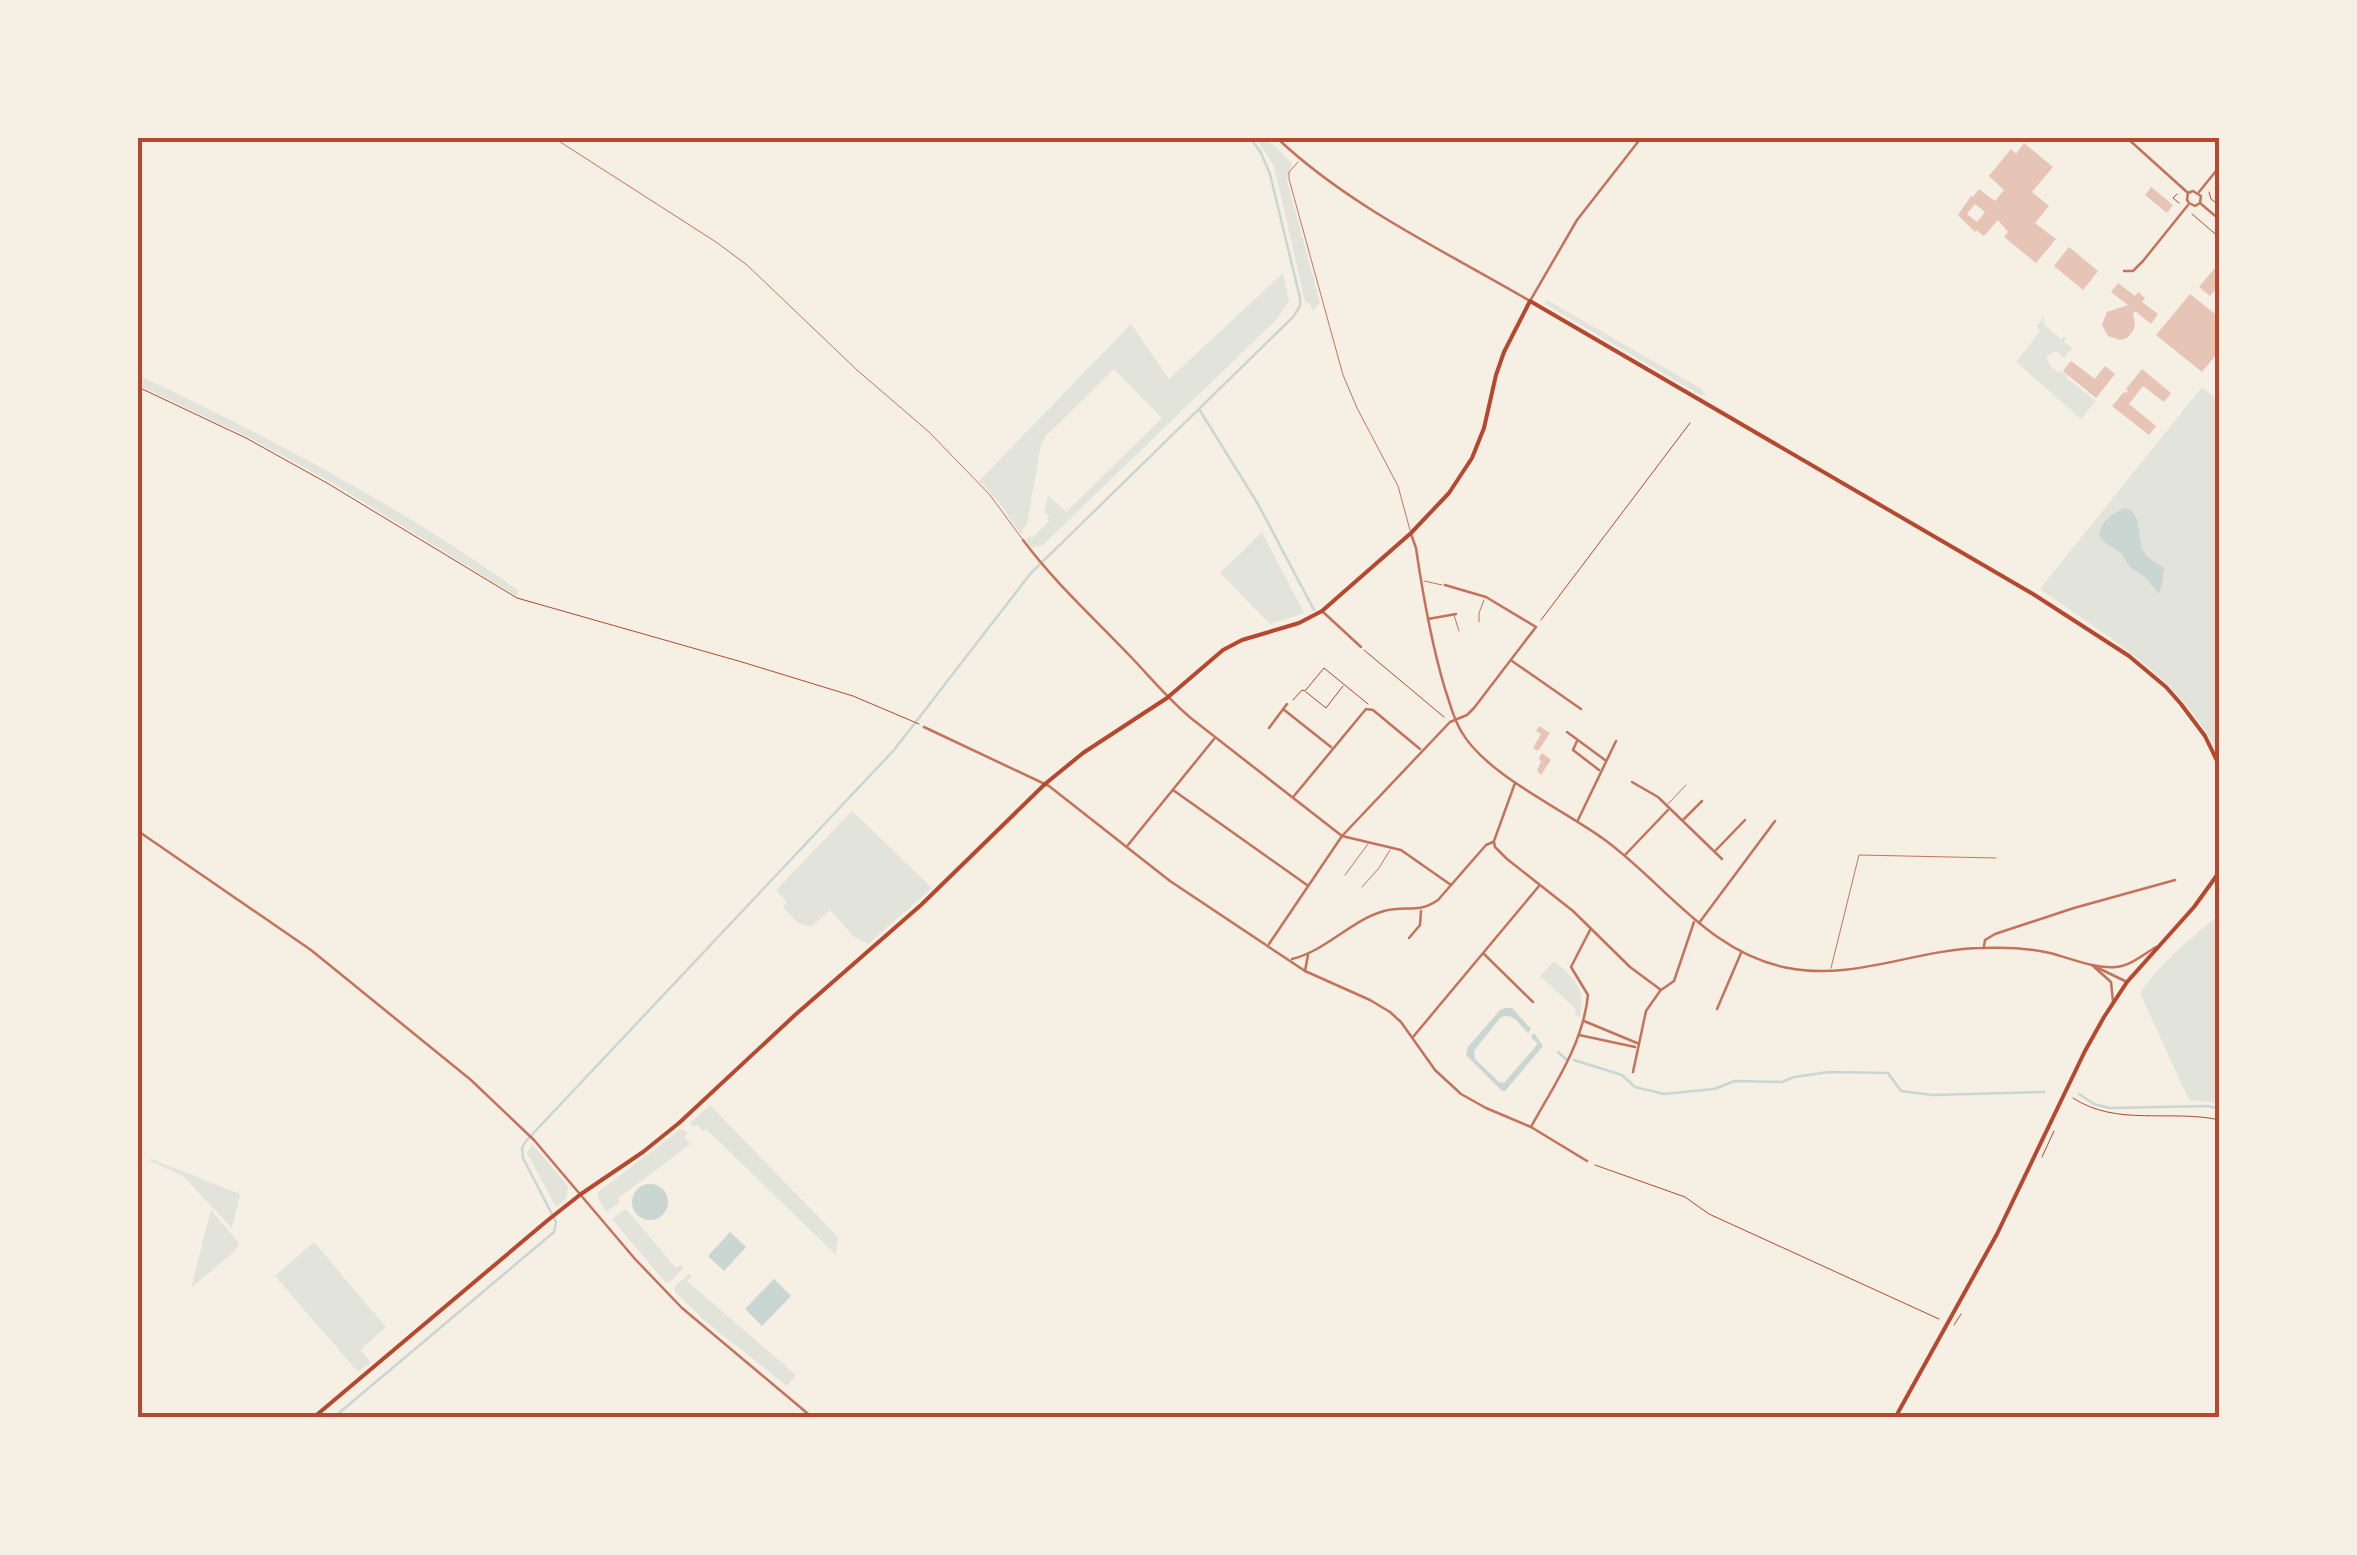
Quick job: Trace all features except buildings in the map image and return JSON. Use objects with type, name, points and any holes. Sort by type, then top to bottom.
[{"type":"main road","points":[[313,1418],[548,1220],[678,1123],[921,905],[1044,784],[1167,698],[1233,644],[1299,623],[1322,611],[1410,532],[1448,493],[1472,458],[1500,364],[1530,300],[2034,594],[2129,656],[2181,704],[2220,766]]},
{"type":"main road","points":[[1895,1418],[1997,1234],[2085,1051],[2113,1002],[2220,871]]},
{"type":"street","points":[[1276,138],[1358,202],[1530,300],[1576,220],[1640,138]]},
{"type":"street","points":[[2128,138],[2188,194],[2189,204]]},
{"type":"street","points":[[2199,192],[2220,166]]},
{"type":"street","points":[[2188,194],[2199,192]]},
{"type":"street","points":[[2189,204],[2200,203],[2199,192]]},
{"type":"street","points":[[2200,203],[2220,220]]},
{"type":"street","points":[[2124,271],[2133,270],[2142,261],[2189,204]]},
{"type":"street","points":[[1410,532],[1452,721],[1480,754],[1624,856],[1696,923],[1742,951],[1790,969],[1830,971],[1984,948],[2044,952],[2119,967],[2156,947]]},
{"type":"street","points":[[1023,540],[1046,570],[1167,698],[1215,738],[1342,836],[1410,855],[1451,885]]},
{"type":"street","points":[[1268,945],[1342,836],[1422,750],[1452,721],[1474,708],[1536,626],[1486,597],[1445,585]]},
{"type":"street","points":[[1322,611],[1361,648]]},
{"type":"street","points":[[1427,619],[1455,614]]},
{"type":"street","points":[[1511,660],[1581,708]]},
{"type":"street","points":[[1269,728],[1285,707],[1332,748]]},
{"type":"street","points":[[1293,798],[1362,711],[1370,709],[1422,750]]},
{"type":"street","points":[[923,726],[1044,784],[1170,880],[1305,971],[1384,1008],[1401,1022],[1436,1070],[1460,1094],[1531,1127],[1587,1161]]},
{"type":"street","points":[[1567,732],[1606,760]]},
{"type":"street","points":[[1126,848],[1215,738]]},
{"type":"street","points":[[1577,740],[1573,750],[1600,771]]},
{"type":"street","points":[[1578,822],[1616,742]]},
{"type":"street","points":[[1290,960],[1309,954],[1380,912],[1400,908],[1421,910],[1438,900],[1486,845],[1494,842],[1516,781]]},
{"type":"street","points":[[1632,782],[1658,796],[1722,859]]},
{"type":"street","points":[[1174,790],[1308,886]]},
{"type":"street","points":[[1683,820],[1702,801]]},
{"type":"street","points":[[1624,856],[1668,806]]},
{"type":"street","points":[[1715,852],[1745,820]]},
{"type":"street","points":[[1633,1072],[1646,1010],[1661,990],[1674,981],[1696,923],[1775,821]]},
{"type":"street","points":[[138,831],[292,936],[472,1080],[534,1140],[682,1308],[813,1418]]},
{"type":"street","points":[[1494,842],[1661,990]]},
{"type":"street","points":[[1984,948],[1986,940],[1995,934],[2176,880]]},
{"type":"street","points":[[1412,1038],[1540,885]]},
{"type":"street","points":[[1409,938],[1420,924],[1421,910]]},
{"type":"street","points":[[1531,1127],[1565,1069],[1583,1020],[1587,990],[1571,967],[1591,928]]},
{"type":"street","points":[[1717,1008],[1742,951]]},
{"type":"street","points":[[1483,953],[1533,1002]]},
{"type":"street","points":[[1305,971],[1309,954]]},
{"type":"street","points":[[2090,964],[2127,982]]},
{"type":"street","points":[[2090,964],[2110,982],[2113,1002]]},
{"type":"street","points":[[1583,1020],[1638,1046]]},
{"type":"street","points":[[1578,1035],[1638,1046]]},
{"type":"lane","points":[[554,138],[747,265],[929,432],[990,495],[1023,540]]},
{"type":"lane","points":[[1300,159],[1288,178],[1331,338],[1357,408],[1398,486],[1410,532]]},
{"type":"lane","points":[[1421,581],[1445,585]]},
{"type":"lane","points":[[1479,622],[1486,597]]},
{"type":"lane","points":[[1455,614],[1459,632]]},
{"type":"lane","points":[[1668,806],[1686,785]]},
{"type":"lane","points":[[1345,875],[1370,842]]},
{"type":"lane","points":[[1362,887],[1392,847]]},
{"type":"lane","points":[[1830,971],[1859,856],[1996,858]]},
{"type":"path","points":[[2203,186],[2220,206]]},
{"type":"path","points":[[2174,198],[2220,238]]},
{"type":"path","points":[[138,387],[246,438],[327,483],[517,598],[852,696],[923,726]]},
{"type":"path","points":[[1536,626],[1690,423]]},
{"type":"path","points":[[1361,648],[1452,721]]},
{"type":"path","points":[[1285,707],[1324,668],[1370,709]]},
{"type":"path","points":[[1305,691],[1326,708],[1345,684]]},
{"type":"path","points":[[2070,1096],[2080,1103],[2123,1115],[2220,1120]]},
{"type":"path","points":[[1587,1161],[1685,1197],[1710,1214],[1949,1322]]},
{"type":"shaded area","points":[[1256,138],[1266,138],[1292,163],[1287,181],[1320,302],[1313,311],[1305,302],[1274,166]]},
{"type":"shaded area","points":[[1283,273],[1289,301],[1277,319],[1043,545],[1032,548],[1027,538],[1032,538],[1049,521],[1044,512],[1048,495],[1066,512],[1162,418],[1114,369],[1041,444],[1024,533],[1020,533],[979,481],[1131,324],[1169,379]]},
{"type":"shaded area","points":[[1547,300],[1700,388],[1706,395],[1545,304]]},
{"type":"shaded area","points":[[2043,318],[2043,323],[2061,339],[2067,338],[2064,342],[2072,348],[2064,358],[2056,351],[2046,357],[2051,367],[2068,376],[2096,401],[2081,419],[2016,362],[2040,331],[2037,326]]},
{"type":"shaded area","points":[[138,375],[333,474],[428,530],[519,591],[516,596],[329,481],[246,436],[138,385]]},
{"type":"shaded area","points":[[2202,387],[2219,400],[2219,756],[2186,704],[2165,682],[2117,642],[2040,589]]},
{"type":"shaded area","points":[[2126,508],[2135,516],[2144,552],[2164,568],[2159,594],[2099,535],[2108,518]]},
{"type":"shaded area","points":[[1262,532],[1304,613],[1270,624],[1220,573]]},
{"type":"shaded area","points":[[852,811],[932,888],[868,944],[853,936],[830,910],[811,927],[798,923],[783,907],[787,902],[776,890]]},
{"type":"shaded area","points":[[2219,915],[2219,1103],[2189,1100],[2140,993],[2167,961]]},
{"type":"shaded area","points":[[1554,961],[1580,991],[1580,1017],[1540,976]]},
{"type":"shaded area","points":[[1505,1008],[1512,1008],[1531,1029],[1528,1033],[1512,1017],[1500,1018],[1474,1051],[1475,1059],[1504,1083],[1536,1046],[1531,1037],[1534,1033],[1543,1046],[1502,1091],[1466,1055],[1468,1047]]},
{"type":"shaded area","points":[[710,1105],[838,1237],[836,1255],[706,1129],[690,1123]]},
{"type":"shaded area","points":[[681,1129],[688,1133],[684,1137],[691,1144],[618,1198],[620,1202],[606,1212],[598,1192]]},
{"type":"shaded area","points":[[532,1144],[568,1186],[566,1198],[556,1207],[527,1153]]},
{"type":"shaded area","points":[[149,1158],[240,1194],[232,1228],[183,1176]]},
{"type":"shaded area","points":[[650,1184],[663,1189],[668,1202],[663,1215],[650,1220],[637,1215],[632,1202],[637,1189]]},
{"type":"shaded area","points":[[626,1209],[676,1268],[683,1268],[670,1282],[666,1283],[612,1219]]},
{"type":"shaded area","points":[[211,1210],[239,1243],[235,1251],[191,1288]]},
{"type":"shaded area","points":[[730,1232],[746,1247],[724,1271],[708,1256]]},
{"type":"shaded area","points":[[314,1242],[386,1327],[360,1350],[371,1362],[358,1372],[275,1276]]},
{"type":"shaded area","points":[[689,1274],[692,1276],[687,1281],[796,1375],[787,1386],[706,1322],[675,1292],[675,1286]]},
{"type":"shaded area","points":[[774,1279],[791,1296],[762,1326],[745,1309]]},
{"type":"waterway","points":[[333,1418],[554,1232],[556,1222],[523,1158],[526,1141],[894,750],[1031,573],[1293,317],[1300,298],[1270,174],[1250,138]]},
{"type":"waterway","points":[[1199,409],[1258,504],[1314,610]]},
{"type":"waterway","points":[[1558,1052],[1567,1060]]},
{"type":"waterway","points":[[1574,1060],[1622,1075],[1635,1087],[1664,1094],[1714,1089],[1735,1081],[1782,1082],[1829,1072],[1888,1073],[1901,1091],[1933,1095],[2044,1092]]},
{"type":"waterway","points":[[2079,1094],[2109,1108],[2220,1109]]}]
